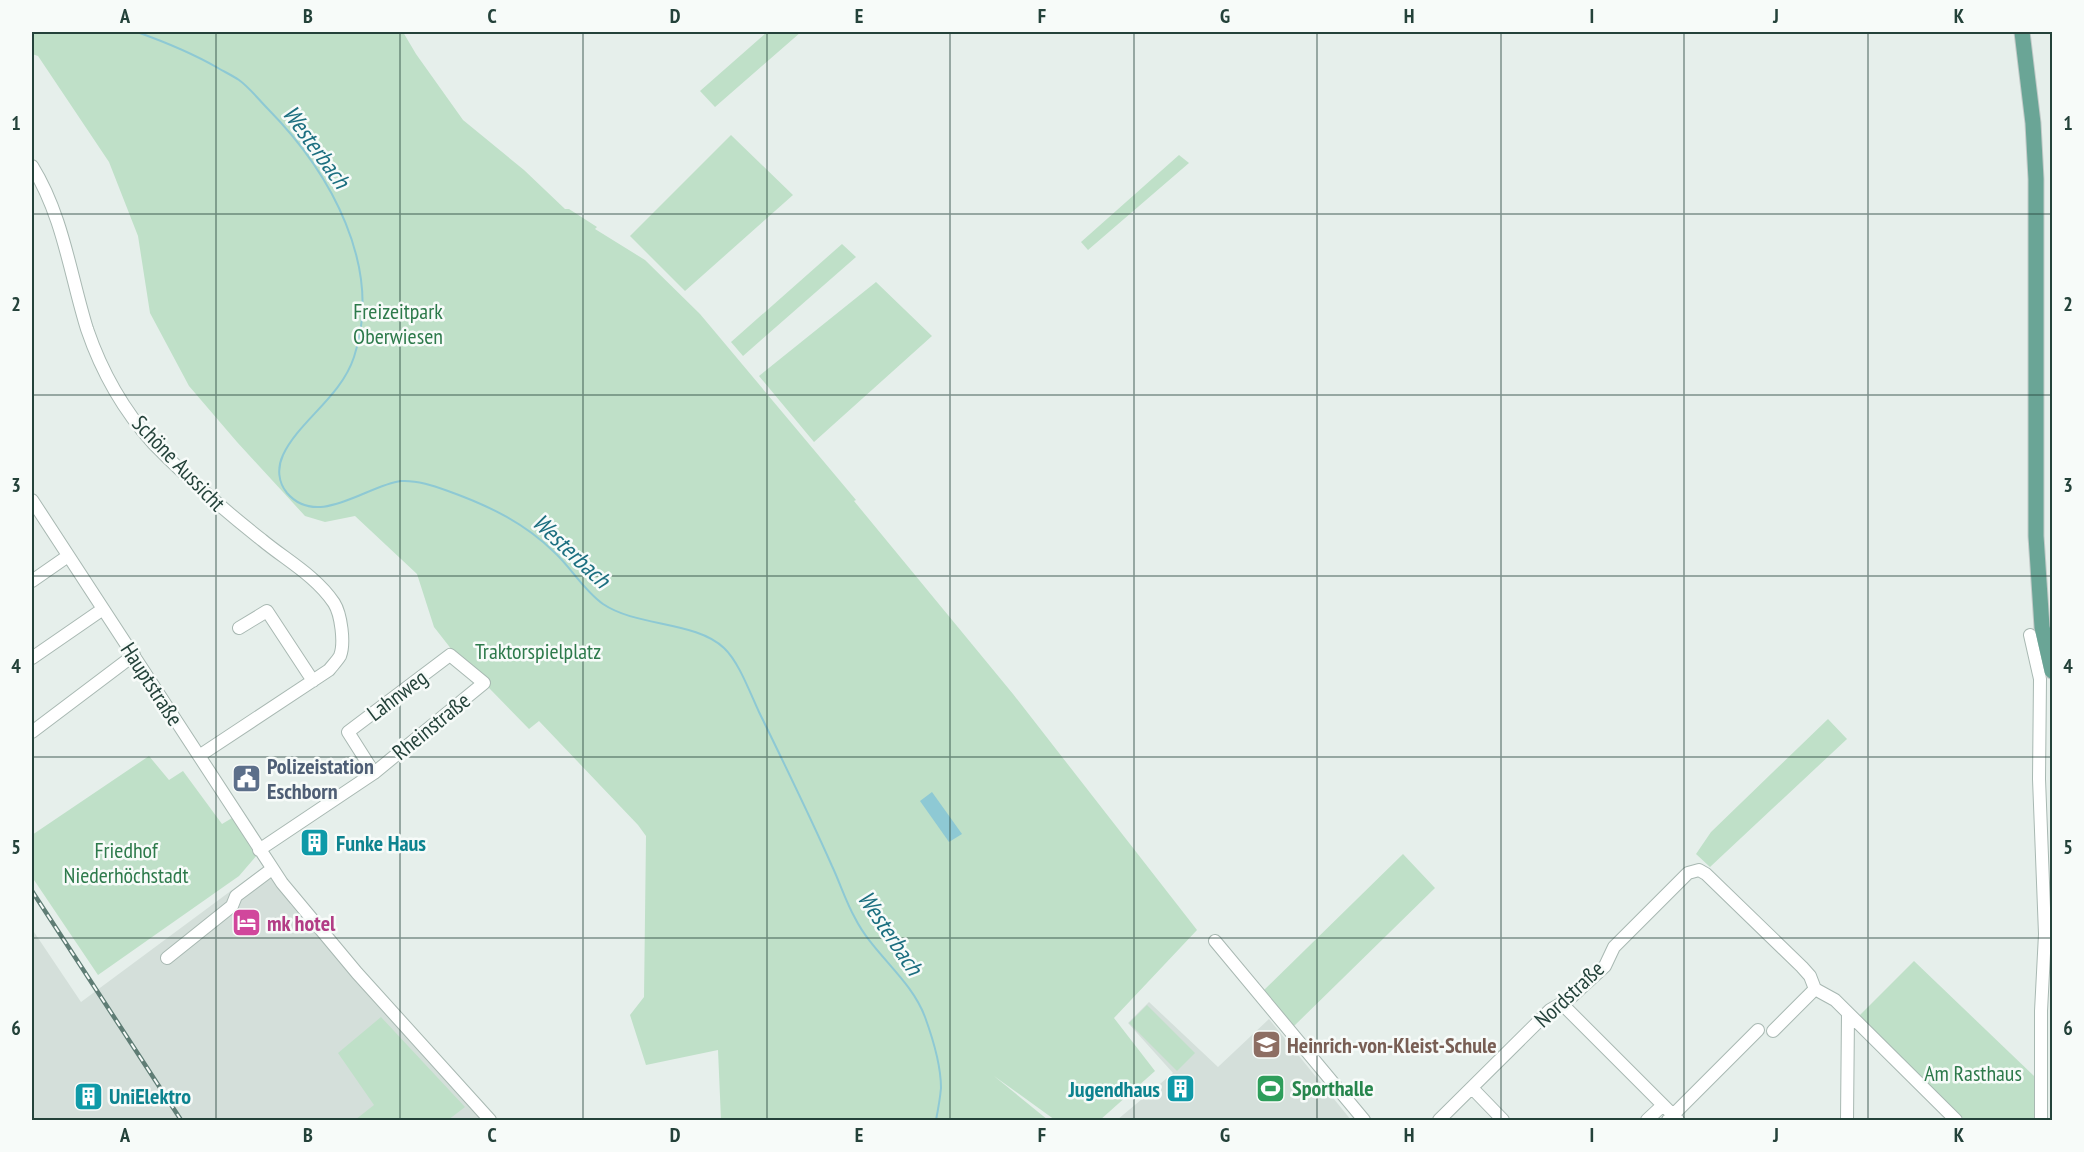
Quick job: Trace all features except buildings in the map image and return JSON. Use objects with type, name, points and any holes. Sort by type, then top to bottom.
[{"type":"main road","points":[[2022,32],[2034,142],[2036,536],[2042,627],[2052,671]]},
{"type":"street","name":"Schöne Aussicht","points":[[32,166],[47,192],[87,329],[102,368],[127,409],[152,441],[216,503],[266,544],[309,575],[334,604],[342,627],[340,655],[329,670],[200,756]]},
{"type":"street","name":"Hauptstraße","points":[[32,500],[272,868],[350,964],[490,1120]]},
{"type":"street","points":[[32,581],[68,556]]},
{"type":"street","points":[[32,658],[103,609]]},
{"type":"street","points":[[239,628],[267,611],[313,681]]},
{"type":"street","points":[[2030,635],[2040,679],[2039,779],[2045,934],[2041,1011],[2041,1120]]},
{"type":"street","points":[[32,732],[134,655]]},
{"type":"street","name":"Lahnweg","points":[[374,773],[348,732],[450,655],[484,683]]},
{"type":"street","name":"Rheinstraße","points":[[259,849],[374,773],[484,683]]},
{"type":"street","points":[[167,958],[232,906],[236,896],[272,868]]},
{"type":"street","name":"Nordstraße","points":[[1439,1120],[1550,1010],[1562,1004],[1605,966],[1614,947],[1688,873],[1699,870],[1706,874],[1802,967],[1810,976],[1815,989]]},
{"type":"street","points":[[1215,941],[1364,1120]]},
{"type":"street","points":[[1773,1031],[1815,989],[1835,999],[1956,1120]]},
{"type":"street","points":[[1562,1004],[1673,1119],[1758,1030]]},
{"type":"street","points":[[1847,1120],[1848,1014]]},
{"type":"street","points":[[1472,1088],[1503,1120]]},
{"type":"street","points":[[1648,1120],[1662,1106]]},
{"type":"shaded area","points":[[267,864],[294,901],[290,904],[480,1117],[475,1120],[32,1120],[32,929],[81,1002]]},
{"type":"shaded area","name":"Heinrich-von-Kleist-Schule","points":[[1149,1002],[1218,1067],[1269,1019],[1351,1120],[1117,1120],[1173,1073],[1128,1023]]},
{"type":"green space","name":"Freizeitpark Oberwiesen","points":[[32,32],[403,32],[463,120],[524,170],[565,209],[569,209],[597,227],[595,229],[645,260],[700,314],[856,500],[854,501],[1013,694],[1197,930],[1114,1018],[1155,1071],[1100,1120],[1055,1120],[994,1076],[1048,1120],[721,1120],[718,1050],[646,1065],[630,1015],[644,997],[646,836],[539,721],[529,729],[452,650],[434,627],[417,574],[355,516],[325,522],[305,516],[189,386],[150,313],[138,236],[109,162],[38,56],[32,54]]},
{"type":"green space","points":[[767,32],[801,32],[715,107],[700,91]]},
{"type":"green space","points":[[731,135],[793,195],[685,291],[630,236]]},
{"type":"green space","points":[[1179,155],[1189,163],[1088,250],[1081,242]]},
{"type":"green space","points":[[842,244],[856,257],[743,356],[731,342]]},
{"type":"green space","points":[[876,282],[932,336],[814,442],[759,376]]},
{"type":"green space","points":[[1828,719],[1847,739],[1710,867],[1696,854],[1711,832]]},
{"type":"green space","name":"Friedhof Niederhöchstadt","points":[[149,756],[169,780],[183,771],[222,824],[232,818],[257,855],[239,876],[98,975],[32,877],[32,835]]},
{"type":"green space","points":[[1403,854],[1435,888],[1293,1027],[1264,990]]},
{"type":"green space","name":"Am Rasthaus","points":[[1914,961],[2034,1076],[2034,1120],[1965,1120],[1859,1016]]},
{"type":"green space","points":[[1147,1005],[1195,1053],[1177,1071],[1129,1023]]},
{"type":"green space","points":[[381,1017],[465,1107],[448,1120],[355,1120],[374,1105],[338,1053]]},
{"type":"water","points":[[932,792],[962,834],[949,842],[920,801]]},
{"type":"waterway","name":"Westerbach","points":[[137,32],[198,57],[237,79],[251,90],[291,134],[312,162],[346,223],[356,256],[362,289],[361,323],[354,357],[340,384],[299,431],[283,455],[279,475],[287,493],[299,503],[313,507],[343,502],[401,481],[419,482],[448,491],[490,508],[529,531],[559,557],[589,592],[603,604],[632,617],[698,633],[724,648],[735,661],[744,678],[855,918],[919,1003],[931,1034],[940,1070],[941,1092],[936,1120]]},
{"type":"railway","points":[[32,891],[181,1120]]},
{"type":"place","name":"Polizeistation Eschborn","points":[[246,779]]},
{"type":"place","name":"Funke Haus","points":[[315,843]]},
{"type":"place","name":"mk hotel","points":[[246,923]]},
{"type":"place","name":"Heinrich-von-Kleist-Schule","points":[[1266,1045]]},
{"type":"place","name":"Sporthalle","points":[[1271,1088]]},
{"type":"place","name":"Jugendhaus","points":[[1181,1089]]},
{"type":"place","name":"UniElektro","points":[[88,1096]]},
{"type":"park label","name":"Traktorspielplatz","points":[[538,651]]}]
